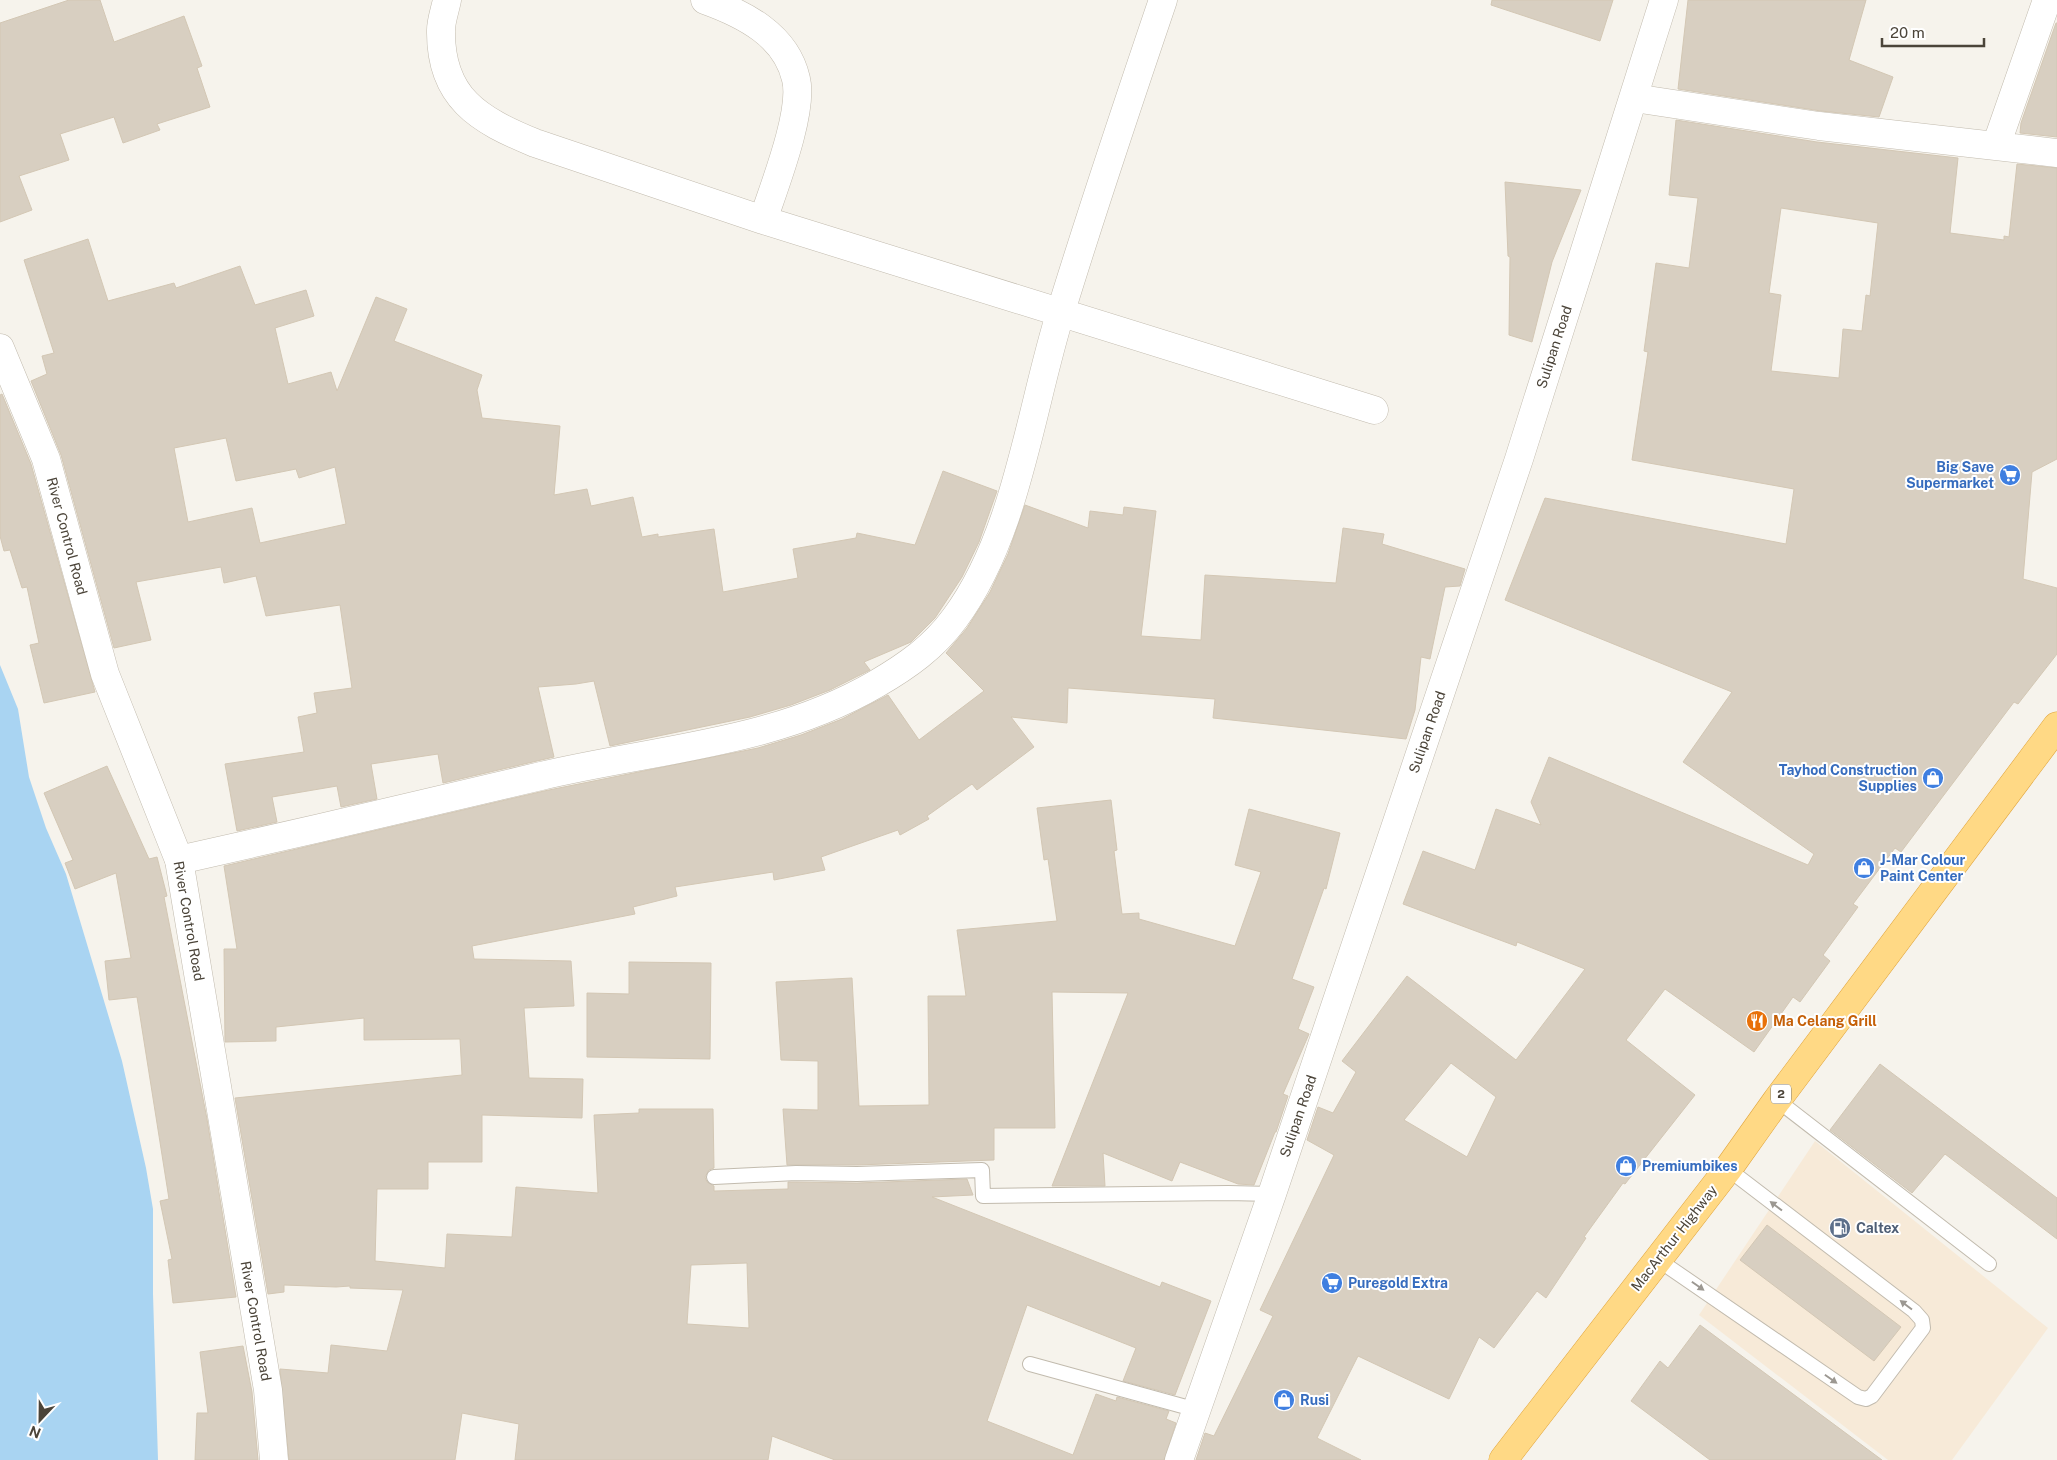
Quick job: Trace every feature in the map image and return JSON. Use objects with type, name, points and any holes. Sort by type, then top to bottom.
[{"type":"highway","name":"MacArthur Highway","points":[[1503,1460],[1728,1169],[1777,1100],[2057,726]]},
{"type":"street","points":[[447,0],[441,29],[443,62],[454,90],[478,115],[501,129],[535,143],[763,220],[1374,410]]},
{"type":"street","points":[[705,0],[727,8],[764,29],[785,52],[796,80],[796,109],[763,220]]},
{"type":"street","points":[[179,860],[466,796],[544,775],[719,741],[765,730],[817,713],[864,691],[902,669],[933,646],[955,620],[973,592],[991,554],[1007,510],[1060,313],[1162,0]]},
{"type":"street","name":"Sulipan Road","points":[[1180,1460],[1272,1194],[1519,459],[1664,0]]},
{"type":"street","points":[[1996,146],[2047,0]]},
{"type":"street","points":[[1634,98],[1819,126],[2057,153]]},
{"type":"street","name":"River Control Road","points":[[0,348],[46,459],[105,674],[179,860],[268,1390],[274,1460]]},
{"type":"lane","points":[[1777,1100],[1989,1264]]},
{"type":"lane","points":[[1658,1259],[1858,1397],[1866,1399],[1872,1396],[1923,1328],[1922,1320],[1914,1311],[1728,1169]]},
{"type":"lane","points":[[714,1177],[796,1173],[857,1174],[982,1170],[983,1196],[1228,1192],[1272,1194]]},
{"type":"lane","points":[[1030,1364],[1197,1410]]},
{"type":"shaded area","name":"Caltex","points":[[1815,1141],[2048,1328],[1952,1460],[1888,1460],[1699,1315]]},
{"type":"water","points":[[0,665],[18,709],[29,777],[46,828],[66,874],[122,1061],[146,1168],[153,1209],[153,1294],[158,1460],[0,1460]]},
{"type":"building","points":[[69,0],[100,0],[114,42],[184,16],[202,66],[197,68],[210,107],[157,124],[160,130],[123,143],[114,117],[60,134],[69,160],[19,176],[32,210],[0,222],[0,23]]},
{"type":"building","points":[[1492,0],[1613,0],[1600,41],[1491,5]]},
{"type":"building","points":[[1688,0],[1866,0],[1849,60],[1893,77],[1879,117],[1821,111],[1678,89]]},
{"type":"building","points":[[2056,23],[2057,137],[2020,133],[2021,123]]},
{"type":"building","points":[[1676,120],[1817,142],[1958,158],[1950,233],[2004,240],[2004,236],[2009,237],[2017,164],[2057,168],[2057,459],[2032,472],[2023,579],[2057,588],[2057,654],[2018,704],[2014,702],[1901,852],[1895,848],[1853,904],[1858,907],[1823,955],[1830,961],[1800,1002],[1793,997],[1754,1052],[1665,989],[1626,1040],[1695,1095],[1625,1184],[1623,1183],[1584,1237],[1586,1238],[1546,1298],[1537,1291],[1494,1348],[1479,1337],[1449,1399],[1358,1356],[1317,1438],[1361,1460],[1196,1460],[1205,1433],[1214,1436],[1273,1316],[1260,1310],[1334,1155],[1307,1140],[1318,1107],[1333,1113],[1356,1072],[1342,1061],[1407,976],[1516,1060],[1585,969],[1517,942],[1516,946],[1403,904],[1423,851],[1475,870],[1496,809],[1541,825],[1531,802],[1549,757],[1808,865],[1814,854],[1683,762],[1732,692],[1505,600],[1545,498],[1786,544],[1794,489],[1632,460],[1648,352],[1644,351],[1656,263],[1689,268],[1698,198],[1669,195]],"holes":[[[1781,208],[1878,223],[1870,296],[1866,295],[1862,331],[1843,329],[1839,378],[1771,371],[1781,295],[1769,293]],[[1451,1063],[1496,1097],[1467,1157],[1404,1120]]]},
{"type":"building","points":[[1505,182],[1581,190],[1552,262],[1532,342],[1509,335],[1510,257],[1508,256]]},
{"type":"building","points":[[88,239],[108,301],[174,283],[176,288],[240,266],[255,305],[306,290],[314,316],[275,328],[288,384],[331,372],[337,391],[376,297],[407,309],[394,341],[482,375],[477,390],[482,418],[560,426],[554,495],[587,489],[591,506],[633,497],[642,537],[658,534],[658,537],[714,529],[723,592],[798,578],[793,549],[856,538],[857,533],[915,545],[943,471],[997,491],[979,542],[962,577],[935,618],[911,642],[864,662],[870,670],[830,690],[791,705],[750,717],[610,746],[594,681],[538,687],[554,757],[443,783],[438,754],[371,764],[377,799],[341,807],[337,786],[272,797],[277,822],[237,831],[225,764],[304,752],[298,717],[317,713],[314,693],[352,688],[340,605],[266,616],[256,576],[224,583],[221,567],[136,582],[151,640],[114,648],[61,455],[31,381],[47,374],[42,356],[54,353],[24,260]],"holes":[[[226,438],[236,481],[296,469],[299,478],[335,467],[346,524],[260,543],[252,508],[188,522],[174,448]]]},
{"type":"building","points":[[2,394],[31,464],[95,692],[44,703],[30,645],[39,643],[27,587],[22,588],[10,550],[4,551],[0,536],[0,395]]},
{"type":"building","points":[[1025,505],[1088,528],[1090,511],[1123,515],[1124,507],[1156,511],[1141,636],[1201,640],[1205,575],[1336,583],[1343,528],[1384,534],[1382,544],[1465,569],[1460,586],[1445,587],[1430,659],[1421,657],[1415,710],[1406,739],[1213,718],[1215,699],[1068,688],[1067,723],[1011,717],[1034,747],[977,790],[972,784],[927,816],[929,819],[900,835],[898,830],[821,857],[825,870],[774,880],[773,872],[675,887],[677,896],[633,907],[635,914],[472,946],[474,959],[571,961],[574,1006],[524,1008],[529,1078],[583,1079],[582,1118],[482,1115],[482,1162],[428,1162],[428,1189],[377,1189],[375,1261],[445,1268],[447,1234],[512,1237],[516,1187],[598,1193],[594,1115],[639,1113],[639,1109],[713,1109],[714,1168],[709,1170],[705,1177],[707,1182],[714,1186],[714,1191],[788,1189],[788,1182],[857,1183],[967,1179],[973,1195],[932,1197],[1160,1287],[1162,1282],[1211,1301],[1175,1395],[1123,1381],[1136,1348],[1027,1305],[987,1421],[1073,1455],[1096,1394],[1116,1401],[1117,1397],[1169,1411],[1166,1419],[1176,1423],[1164,1460],[835,1460],[772,1436],[768,1460],[515,1460],[519,1424],[462,1413],[455,1460],[289,1460],[280,1369],[328,1373],[331,1345],[387,1351],[403,1290],[350,1288],[350,1286],[284,1285],[284,1292],[268,1294],[235,1098],[462,1075],[460,1039],[364,1040],[364,1018],[276,1027],[276,1041],[225,1042],[224,949],[237,949],[224,866],[544,791],[758,748],[801,735],[842,719],[888,695],[919,740],[984,691],[946,653],[967,628],[990,592],[1008,554]],"holes":[[[747,1263],[749,1328],[687,1324],[691,1265]]]},
{"type":"building","points":[[107,766],[149,859],[157,857],[167,896],[164,897],[207,1119],[236,1297],[173,1303],[168,1260],[172,1259],[160,1201],[169,1199],[137,997],[109,1000],[105,961],[131,958],[116,873],[75,889],[65,863],[73,860],[44,793]]},
{"type":"building","points":[[1111,800],[1117,850],[1114,851],[1122,914],[1139,913],[1139,919],[1235,946],[1261,872],[1235,865],[1249,809],[1340,833],[1326,889],[1324,888],[1292,979],[1314,987],[1298,1029],[1309,1034],[1283,1094],[1288,1096],[1276,1132],[1254,1185],[1238,1184],[1180,1162],[1172,1181],[1103,1153],[1105,1186],[1052,1186],[1128,993],[1052,992],[1055,1128],[994,1128],[994,1160],[857,1165],[787,1165],[783,1109],[818,1110],[818,1061],[781,1060],[776,982],[852,978],[859,1106],[929,1105],[928,996],[966,996],[957,930],[1057,921],[1048,859],[1044,860],[1037,808]]},
{"type":"building","points":[[629,962],[711,963],[710,1059],[587,1057],[587,993],[629,994]]},
{"type":"building","points":[[1880,1064],[2057,1198],[2057,1239],[1945,1154],[1912,1193],[1830,1130]]},
{"type":"building","points":[[1767,1225],[1901,1327],[1874,1361],[1740,1260]]},
{"type":"building","points":[[1700,1325],[1882,1460],[1710,1460],[1631,1401],[1660,1361],[1668,1368]]},
{"type":"building","points":[[243,1346],[252,1392],[258,1460],[195,1460],[197,1413],[208,1413],[200,1352]]},
{"type":"place","name":"Big Save Supermarket","points":[[2010,475]]},
{"type":"place","name":"Tayhod Construction Supplies","points":[[1933,778]]},
{"type":"place","name":"J-Mar Colour Paint Center","points":[[1864,868]]},
{"type":"place","name":"Ma Celang Grill","points":[[1757,1021]]},
{"type":"place","name":"Premiumbikes","points":[[1626,1166]]},
{"type":"place","name":"Caltex","points":[[1840,1228]]},
{"type":"place","name":"Puregold Extra","points":[[1332,1283]]},
{"type":"place","name":"Rusi","points":[[1284,1400]]}]
